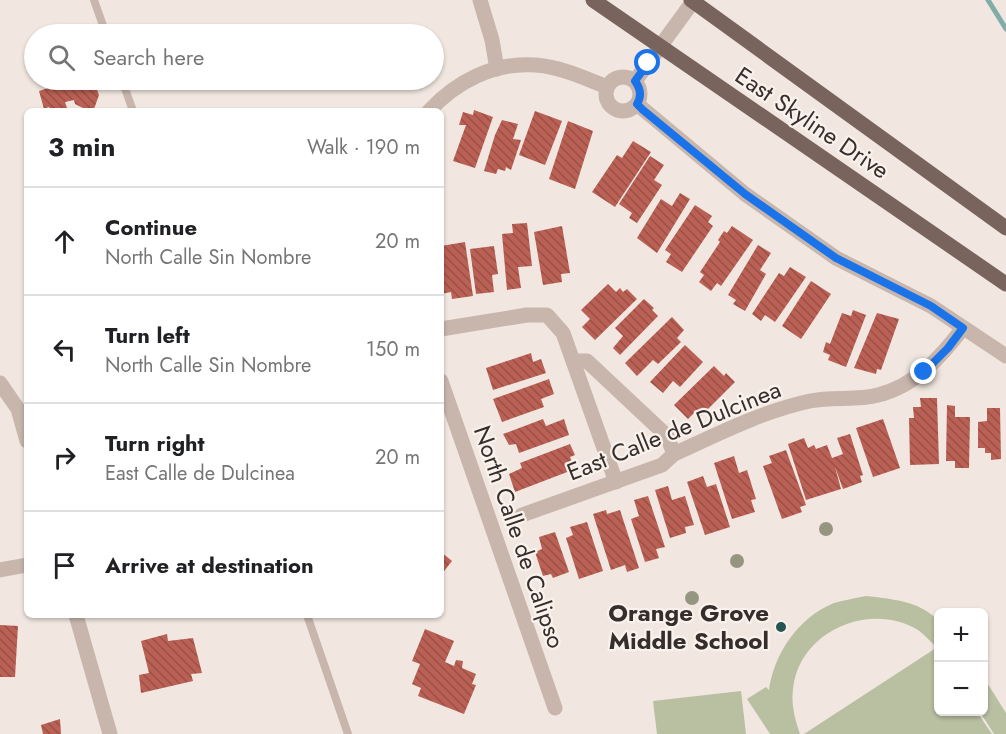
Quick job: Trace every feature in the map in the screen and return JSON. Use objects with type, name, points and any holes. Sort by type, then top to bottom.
[{"type":"main road","name":"East Skyline Drive","points":[[593,0],[1006,284]]},
{"type":"main road","name":"East Skyline Drive","points":[[692,0],[1006,228]]},
{"type":"street","points":[[480,0],[492,40],[497,69]]},
{"type":"street","points":[[635,81],[692,0]]},
{"type":"street","points":[[432,108],[442,97],[471,77],[497,69],[536,65],[562,70],[607,87]]},
{"type":"street","points":[[625,76],[635,81],[640,90],[637,104],[628,110],[617,110],[612,107],[607,98],[607,87],[620,77],[625,76]]},
{"type":"street","points":[[637,104],[745,194],[836,258],[931,306],[1006,356]]},
{"type":"street","points":[[444,329],[527,315],[547,315],[563,333],[616,482]]},
{"type":"street","name":"East Calle de Dulcinea","points":[[522,514],[662,465],[674,454],[773,411],[812,400],[878,395],[902,386],[924,372],[948,348],[963,328]]},
{"type":"street","points":[[573,361],[587,361],[667,436],[674,454]]},
{"type":"street","points":[[0,383],[18,409],[24,430]]},
{"type":"street","name":"North Calle de Calipso","points":[[444,390],[555,708]]},
{"type":"street","points":[[0,570],[24,566]]},
{"type":"street","points":[[77,618],[110,734]]},
{"type":"lane","points":[[94,0],[102,24]]},
{"type":"lane","points":[[126,90],[132,108]]},
{"type":"lane","points":[[308,618],[348,734]]},
{"type":"green space","points":[[866,596],[914,605],[934,617],[934,645],[918,630],[899,622],[879,619],[859,621],[840,627],[823,637],[808,651],[798,669],[793,689],[793,701],[800,734],[770,734],[747,699],[766,687],[769,690],[776,663],[790,638],[810,617],[834,603]]},
{"type":"green space","points":[[934,649],[934,716],[980,716],[992,734],[804,734]]},
{"type":"green space","points":[[988,684],[1006,713],[1006,734],[994,734],[983,716],[988,716]]},
{"type":"green space","points":[[741,691],[746,734],[657,734],[653,701]]},
{"type":"building","points":[[97,90],[99,95],[94,108],[83,108],[75,104],[74,100],[65,102],[67,108],[44,108],[39,91]]},
{"type":"building","points":[[474,110],[493,117],[475,168],[453,161],[466,125],[459,125],[463,112],[473,115]]},
{"type":"building","points":[[535,111],[562,121],[545,165],[519,155]]},
{"type":"building","points":[[502,120],[518,124],[513,139],[521,140],[511,170],[506,167],[505,171],[498,169],[496,174],[484,171]]},
{"type":"building","points":[[568,121],[593,131],[575,189],[549,179]]},
{"type":"building","points":[[633,141],[651,152],[615,207],[592,192],[617,155],[622,158]]},
{"type":"building","points":[[650,156],[664,165],[654,180],[662,185],[637,223],[629,218],[632,213],[619,204]]},
{"type":"building","points":[[680,193],[690,199],[657,253],[637,238],[661,199],[672,206]]},
{"type":"building","points":[[695,205],[712,216],[708,222],[713,226],[682,272],[666,262],[671,254],[665,250]]},
{"type":"building","points":[[527,223],[532,266],[518,267],[521,288],[507,290],[502,234],[513,233],[512,224]]},
{"type":"building","points":[[562,226],[570,273],[561,274],[562,282],[543,285],[534,232]]},
{"type":"building","points":[[732,226],[753,240],[721,286],[717,283],[711,291],[699,282],[704,275],[700,272],[720,242],[718,240],[724,231],[727,233]]},
{"type":"building","points":[[465,242],[473,296],[452,299],[451,292],[444,293],[444,246]]},
{"type":"building","points":[[758,245],[771,253],[760,270],[766,274],[745,311],[733,304],[736,300],[728,295]]},
{"type":"building","points":[[494,246],[498,274],[492,275],[494,292],[476,294],[470,249]]},
{"type":"building","points":[[790,267],[806,277],[775,322],[765,315],[761,321],[752,314],[779,273],[784,276]]},
{"type":"building","points":[[811,281],[831,294],[801,339],[782,326]]},
{"type":"building","points":[[608,284],[616,292],[620,288],[623,292],[627,289],[637,299],[595,340],[582,327],[590,319],[581,310]]},
{"type":"building","points":[[644,299],[654,308],[652,310],[658,316],[620,355],[613,348],[623,336],[615,328]]},
{"type":"building","points":[[853,310],[866,315],[846,367],[828,360],[830,355],[823,352],[826,342],[830,344],[842,313],[851,316]]},
{"type":"building","points":[[877,313],[899,319],[881,370],[877,369],[876,374],[854,368]]},
{"type":"building","points":[[672,317],[684,330],[677,338],[681,342],[658,364],[653,360],[637,376],[625,363]]},
{"type":"building","points":[[685,345],[703,362],[680,387],[673,381],[663,393],[650,382]]},
{"type":"building","points":[[531,353],[533,362],[541,359],[546,373],[493,390],[486,368]]},
{"type":"building","points":[[714,366],[724,376],[726,373],[735,382],[699,418],[694,413],[688,419],[674,405]]},
{"type":"building","points":[[549,379],[554,394],[541,399],[544,407],[502,422],[493,399]]},
{"type":"building","points":[[920,398],[937,398],[939,464],[910,465],[909,418],[914,418],[913,407],[921,407]]},
{"type":"building","points":[[947,405],[955,406],[955,417],[970,417],[969,468],[955,468],[955,461],[946,461]]},
{"type":"building","points":[[987,408],[1000,408],[1001,459],[991,460],[991,453],[985,453],[985,448],[978,448],[978,422],[987,421]]},
{"type":"building","points":[[543,419],[546,426],[564,419],[569,435],[519,453],[516,444],[509,445],[503,434]]},
{"type":"building","points":[[883,419],[900,468],[873,477],[856,428]]},
{"type":"building","points":[[850,434],[863,475],[860,476],[862,482],[843,489],[835,467],[841,489],[806,500],[788,444],[804,438],[808,448],[814,445],[816,449],[827,445],[832,458],[843,454],[837,438]]},
{"type":"building","points":[[570,444],[575,455],[570,457],[575,469],[515,492],[509,474],[522,468],[520,463]]},
{"type":"building","points":[[786,450],[806,505],[800,507],[802,512],[782,519],[763,466],[772,463],[769,456]]},
{"type":"building","points":[[734,456],[739,473],[747,470],[756,499],[751,500],[755,512],[732,519],[714,463]]},
{"type":"building","points":[[703,476],[707,487],[716,484],[730,527],[705,535],[687,482]]},
{"type":"building","points":[[668,486],[672,500],[685,496],[694,525],[685,527],[686,533],[670,538],[655,490]]},
{"type":"building","points":[[648,496],[665,547],[656,549],[659,558],[645,562],[631,519],[639,516],[634,500]]},
{"type":"building","points":[[606,510],[607,514],[620,510],[639,568],[627,572],[625,565],[611,570],[593,514]]},
{"type":"building","points":[[587,522],[603,571],[579,579],[566,538],[573,535],[570,527]]},
{"type":"building","points":[[555,532],[569,572],[553,578],[551,574],[543,576],[535,552],[542,549],[539,537]]},
{"type":"building","points":[[444,554],[452,561],[444,571]]},
{"type":"building","points":[[0,625],[18,626],[15,677],[0,677]]},
{"type":"building","points":[[425,629],[454,641],[445,662],[454,666],[456,660],[463,661],[462,668],[476,674],[472,684],[476,685],[464,714],[418,696],[421,688],[412,684],[420,664],[412,661]]},
{"type":"building","points":[[167,634],[168,641],[193,638],[202,673],[191,674],[193,681],[141,693],[139,675],[149,673],[141,641]]},
{"type":"building","points":[[60,719],[61,734],[43,734],[41,725]]},
{"type":"waterway","points":[[988,0],[1006,29]]},
{"type":"place","name":"Orange Grove Middle School","points":[[781,627]]},
{"type":"route","points":[[648,63],[635,81],[641,95],[637,104],[643,110],[745,194],[836,258],[931,306],[963,328],[948,348],[924,372]]}]
